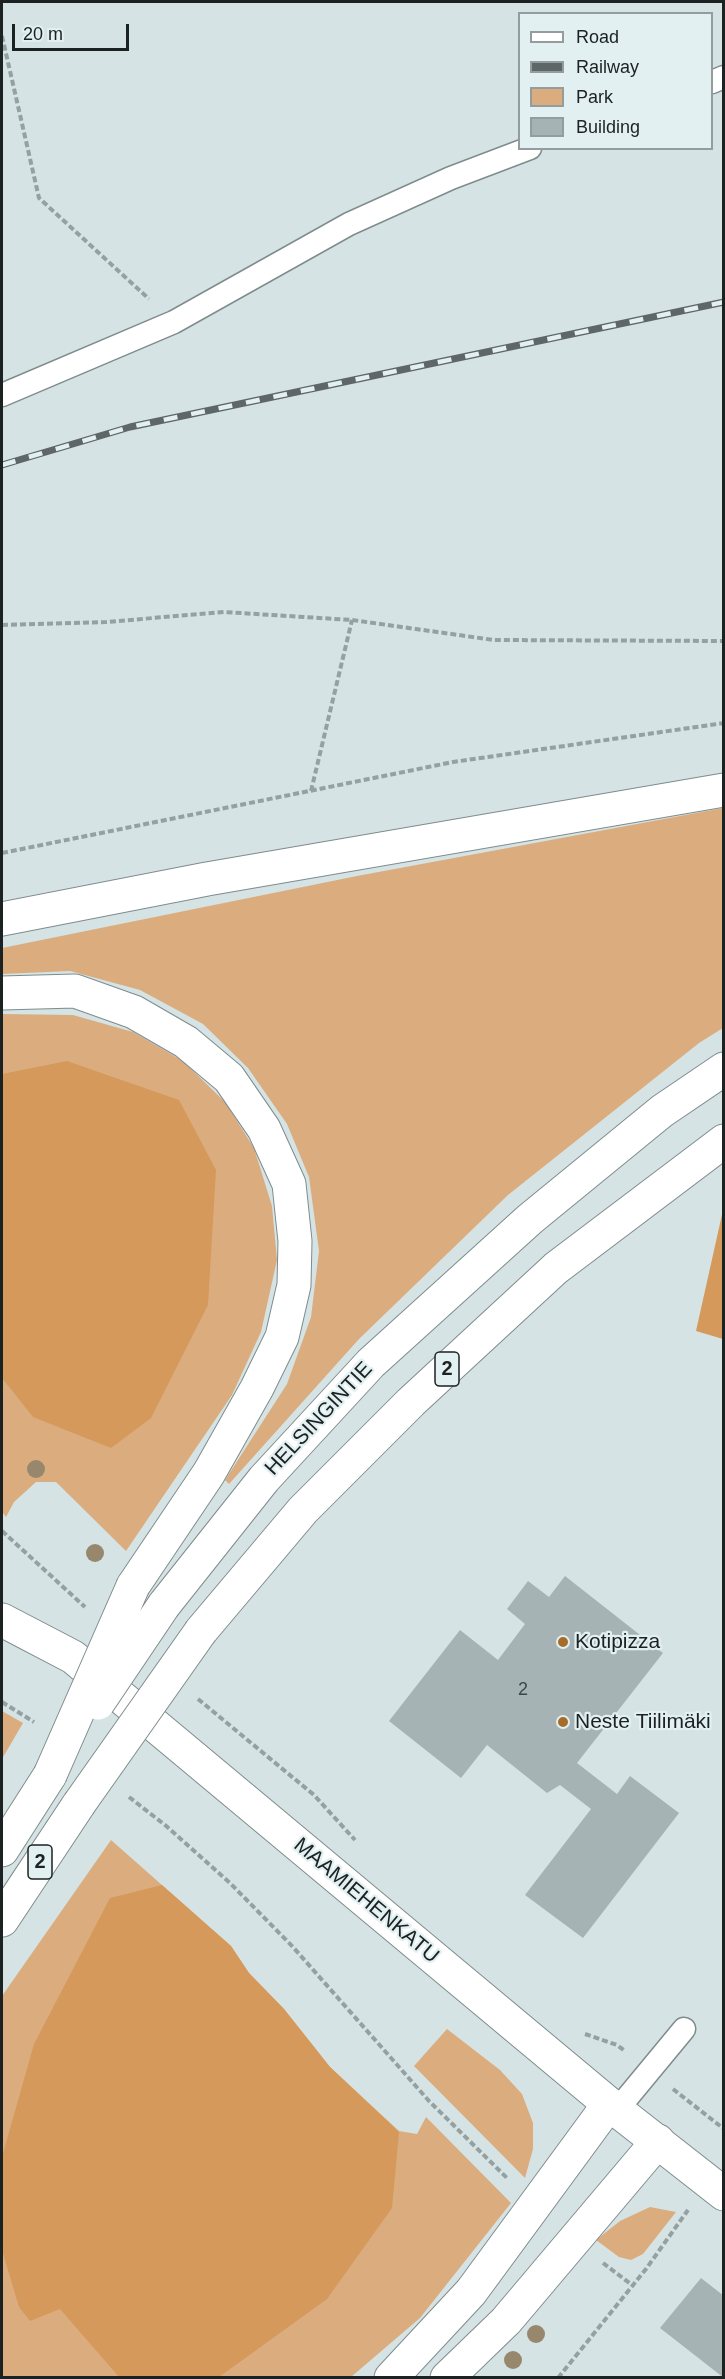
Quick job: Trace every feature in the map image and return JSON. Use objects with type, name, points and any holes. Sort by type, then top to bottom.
[{"type":"main road","points":[[2,919],[218,876],[723,790]]},
{"type":"main road","points":[[2,993],[75,991],[134,1012],[186,1042],[229,1078],[264,1129],[289,1184],[295,1242],[294,1285],[282,1337],[257,1388],[209,1473],[133,1586],[50,1775]]},
{"type":"main road","name":"HELSINGINTIE","points":[[2,1850],[164,1605],[264,1479],[371,1363],[530,1220],[662,1111],[723,1069]]},
{"type":"main road","name":"2","points":[[2,1920],[79,1804],[201,1631],[303,1510],[411,1402],[556,1268],[723,1141]]},
{"type":"main road","name":"MAAMIEHENKATU","points":[[2,1620],[73,1657],[613,2107],[723,2194]]},
{"type":"main road","points":[[391,2378],[471,2292],[535,2204],[613,2107]]},
{"type":"main road","points":[[447,2378],[506,2321],[658,2142]]},
{"type":"lane","points":[[2,395],[174,322],[349,224],[451,178],[525,150]]},
{"type":"lane","points":[[613,2107],[650,2071],[684,2029]]},
{"type":"path","points":[[2,36],[39,198],[174,322]]},
{"type":"path","points":[[2,625],[106,622],[224,612],[351,620],[494,640],[723,641]]},
{"type":"path","points":[[311,791],[351,620]]},
{"type":"path","points":[[2,853],[453,762],[723,723]]},
{"type":"path","points":[[2,1531],[90,1610]]},
{"type":"path","points":[[188,1691],[314,1795],[356,1842]]},
{"type":"path","points":[[2,1702],[38,1725]]},
{"type":"path","points":[[129,1796],[165,1825],[293,1947],[429,2101],[535,2204]]},
{"type":"path","points":[[577,2028],[617,2045],[723,2129]]},
{"type":"path","points":[[558,2378],[632,2285],[686,2212]]},
{"type":"path","points":[[575,2241],[632,2285]]},
{"type":"green space","points":[[723,808],[723,1028],[699,1043],[508,1195],[359,1339],[229,1484],[225,1480],[287,1384],[311,1317],[319,1251],[309,1177],[287,1124],[248,1068],[203,1024],[140,990],[70,971],[2,974],[2,948],[357,876]]},
{"type":"green space","points":[[2,1014],[73,1015],[133,1032],[183,1061],[225,1102],[254,1148],[272,1206],[277,1260],[261,1332],[232,1395],[126,1551],[56,1482],[36,1482],[14,1502],[6,1517],[2,1512]]},
{"type":"green space","points":[[2,1711],[23,1723],[2,1759]]},
{"type":"green space","points":[[111,1840],[231,1946],[249,1973],[284,2009],[330,2067],[399,2131],[417,2134],[426,2117],[511,2203],[420,2318],[351,2377],[2,2378],[2,1996]]},
{"type":"green space","points":[[447,2029],[500,2070],[522,2094],[533,2123],[533,2149],[525,2178],[414,2066]]},
{"type":"green space","points":[[650,2207],[676,2212],[643,2254],[631,2260],[619,2257],[596,2240],[620,2221]]},
{"type":"shaded area","points":[[67,1061],[179,1100],[216,1170],[208,1305],[151,1418],[111,1448],[33,1417],[2,1378],[2,1074]]},
{"type":"shaded area","points":[[723,1210],[723,1339],[696,1331]]},
{"type":"shaded area","points":[[162,1885],[231,1946],[249,1973],[284,2009],[330,2067],[399,2132],[392,2208],[327,2299],[219,2377],[119,2377],[60,2309],[30,2321],[19,2307],[2,2250],[2,2157],[34,2044],[110,1898]]},
{"type":"building","name":"Neste Tiilimäki","points":[[565,1576],[663,1653],[577,1763],[617,1794],[630,1776],[679,1813],[583,1938],[525,1895],[591,1809],[560,1785],[547,1793],[487,1745],[461,1778],[389,1721],[460,1630],[498,1660],[525,1624],[507,1609],[528,1581],[549,1597]]},
{"type":"building","points":[[701,2278],[724,2296],[724,2378],[660,2328]]},
{"type":"railway","points":[[2,465],[130,427],[724,302]]},
{"type":"place","name":"Kotipizza","points":[[563,1642]]},
{"type":"place","name":"Neste Tiilimäki","points":[[563,1722]]}]
